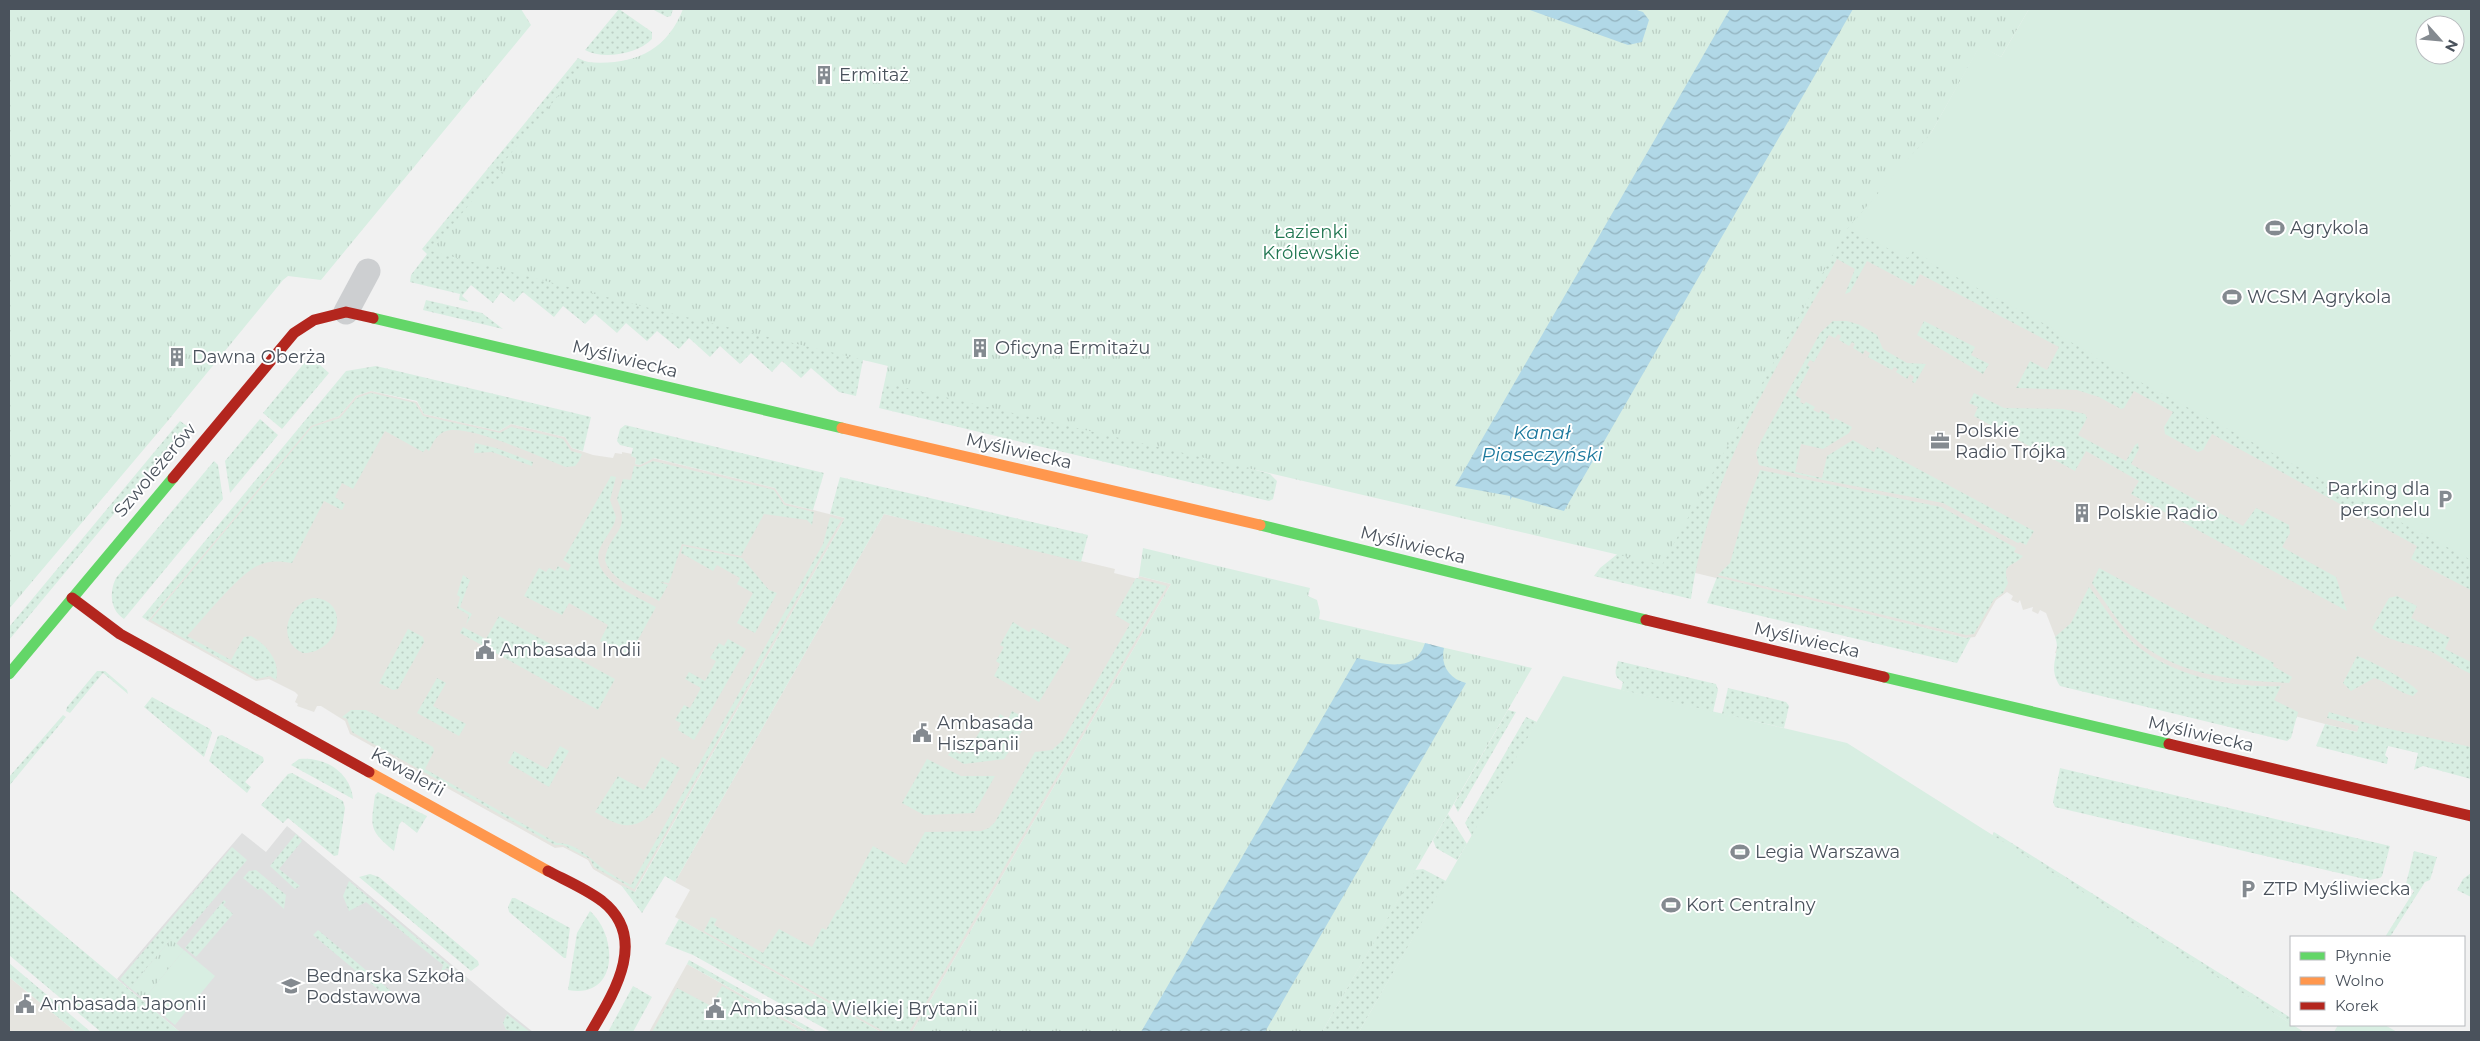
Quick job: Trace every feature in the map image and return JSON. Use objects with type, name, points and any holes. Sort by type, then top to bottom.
[{"type":"street","points":[[346,312],[368,271]]},
{"type":"street","name":"Szwoleżerów","points":[[9,674],[294,333],[314,320],[346,312]]},
{"type":"street","name":"Myśliwiecka","points":[[346,312],[1155,500],[1595,608],[2471,816]]},
{"type":"street","name":"Kawalerii","points":[[72,598],[120,634],[602,901],[613,912],[621,926],[626,943],[626,961],[618,985],[591,1032]]},
{"type":"shaded area","points":[[1847,229],[2471,560],[2471,760],[2325,724],[2055,653],[2058,644],[2046,613],[2040,610],[2038,614],[2032,611],[2033,607],[2023,610],[2020,600],[2018,603],[2011,600],[2013,596],[2007,592],[1996,600],[1975,637],[1966,638],[1662,565]]},
{"type":"shaded area","name":"Ambasada Indii","points":[[371,391],[417,402],[424,414],[499,431],[511,424],[565,437],[572,448],[593,455],[613,458],[615,453],[622,454],[622,452],[632,454],[636,458],[635,464],[640,465],[653,458],[775,488],[785,503],[845,518],[634,893],[593,869],[588,860],[563,847],[555,848],[350,734],[345,721],[321,706],[317,706],[314,712],[297,706],[298,704],[295,702],[298,695],[295,692],[269,679],[256,681],[148,621],[311,425],[339,416],[356,396]]},
{"type":"shaded area","name":"Ambasada Hiszpanii","points":[[884,514],[1115,569],[1114,573],[1138,579],[1139,576],[1171,584],[912,1032],[881,1032],[675,917],[690,890],[675,882]]},
{"type":"shaded area","points":[[287,826],[533,1032],[180,1032],[117,979],[242,833],[266,852]]},
{"type":"shaded area","name":"Ambasada Wielkiej Brytanii","points":[[687,964],[808,1032],[649,1032]]},
{"type":"shaded area","name":"Ambasada Japonii","points":[[9,977],[76,1032],[9,1032]]},
{"type":"green space","points":[[9,9],[521,9],[531,25],[321,280],[288,276],[283,280],[166,423],[9,609]]},
{"type":"green space","points":[[619,9],[652,32],[652,39],[638,48],[620,54],[601,55],[585,50]]},
{"type":"green space","points":[[652,9],[673,9],[671,16],[667,17]]},
{"type":"green space","name":"Łazienki Królewskie","points":[[683,9],[2029,9],[2001,57],[1980,46],[1931,133],[1847,229],[1662,565],[885,383],[888,366],[645,307],[431,251],[486,184],[491,187],[503,173],[498,169],[586,62],[618,62],[632,59],[645,53],[657,46],[667,36],[676,24]]},
{"type":"green space","name":"Agrykola","points":[[2029,9],[2471,9],[2471,560],[2092,356],[2092,354],[2053,332],[2054,329],[1930,263],[1931,261],[1913,251],[1908,258],[1847,229],[1931,133],[1980,45],[2001,57]]},
{"type":"green space","points":[[578,58],[598,64],[632,59],[870,361],[863,360],[856,396],[839,392],[811,368],[801,378],[782,361],[772,372],[751,353],[740,364],[720,346],[710,357],[689,338],[679,349],[657,331],[647,341],[626,323],[617,333],[595,314],[585,324],[563,306],[554,317],[523,292],[514,302],[501,292],[493,303],[471,285],[462,296],[469,302],[459,300],[460,294],[410,282],[411,275],[427,254],[422,249]]},
{"type":"green space","points":[[1931,133],[1888,230],[2471,550],[2471,590],[2411,559],[2417,546],[2212,434],[2203,450],[2198,452],[2165,434],[2164,427],[2173,412],[2134,391],[2124,408],[2121,409],[2099,397],[2077,390],[2016,388],[2030,361],[2047,370],[2059,347],[1920,274],[1914,286],[1867,261],[1850,292],[1845,294],[1855,269],[1837,259],[1769,381],[1729,465],[1713,508],[1700,553],[1691,599],[1594,576],[1600,568],[1620,552],[1822,226]]},
{"type":"green space","points":[[426,300],[482,313],[503,329],[423,310]]},
{"type":"green space","points":[[1833,321],[1847,321],[1860,325],[1877,335],[1883,349],[1907,363],[1926,364],[1915,383],[1912,382],[1914,377],[1910,374],[1907,379],[1896,372],[1898,369],[1894,367],[1892,370],[1868,357],[1870,353],[1865,350],[1863,354],[1853,348],[1855,344],[1852,342],[1849,346],[1839,340],[1841,336],[1838,334],[1835,338],[1829,335],[1814,362],[1810,360],[1807,365],[1810,367],[1795,395],[1801,399],[1800,402],[1804,404],[1806,402],[1815,407],[1813,410],[1819,413],[1821,410],[1830,415],[1829,418],[1834,421],[1835,418],[1852,427],[1849,433],[1823,449],[1801,444],[1795,472],[1822,478],[1827,456],[1853,440],[1874,452],[1877,447],[2034,531],[2026,545],[2018,543],[1943,503],[1823,480],[1759,465],[1756,453],[1761,441],[1820,333]]},
{"type":"green space","points":[[1924,321],[1975,347],[1971,355],[1989,364],[1983,374],[1917,335]]},
{"type":"green space","points":[[310,356],[329,373],[282,429],[263,413]]},
{"type":"green space","points":[[376,366],[591,417],[583,451],[572,448],[565,437],[511,424],[499,431],[424,414],[417,401],[371,391],[356,396],[339,416],[311,426],[148,621],[142,617],[346,371]]},
{"type":"green space","points":[[888,366],[1270,474],[1277,481],[1273,499],[1269,501],[879,408]]},
{"type":"green space","points":[[371,393],[415,403],[423,416],[500,433],[511,427],[563,439],[571,451],[582,454],[575,466],[566,467],[488,437],[457,430],[443,432],[432,444],[429,451],[426,449],[423,452],[385,431],[353,489],[342,483],[335,497],[345,504],[342,510],[324,501],[292,563],[270,562],[261,564],[249,571],[240,578],[187,636],[231,660],[244,637],[251,636],[267,648],[271,654],[276,666],[276,680],[270,676],[257,679],[151,620],[312,427],[340,418],[357,398]]},
{"type":"green space","points":[[1974,393],[2004,408],[2063,409],[2085,414],[2087,418],[2078,435],[2126,461],[2138,443],[2139,449],[2131,464],[2243,526],[2256,508],[2289,525],[2290,533],[2282,547],[2336,577],[2347,611],[2131,494],[2139,481],[2086,451],[2075,471],[1974,416],[1978,407],[1969,403]]},
{"type":"green space","points":[[260,419],[278,435],[230,493],[225,461]]},
{"type":"green space","points":[[180,421],[187,426],[9,640],[9,627]]},
{"type":"green space","points":[[625,425],[824,473],[813,510],[785,503],[775,488],[654,458],[640,465],[635,464],[636,458],[631,456],[633,448],[620,445],[617,441],[620,429]]},
{"type":"green space","points":[[475,443],[496,448],[533,462],[532,466],[492,452],[474,453]]},
{"type":"green space","points":[[214,461],[218,465],[223,499],[124,619],[113,606],[112,589],[116,578]]},
{"type":"green space","points":[[653,461],[774,490],[784,505],[814,512],[812,525],[807,520],[764,514],[741,556],[682,544],[669,583],[660,582],[668,585],[659,601],[620,580],[613,574],[605,560],[607,550],[621,526],[621,510],[617,499],[623,479],[631,480],[634,466],[640,467]]},
{"type":"green space","points":[[1760,470],[1941,507],[2016,548],[2014,552],[2023,556],[2007,568],[2006,576],[2008,583],[2003,593],[1994,599],[1974,634],[1966,635],[1718,575],[1730,563],[1746,507]]},
{"type":"green space","points":[[611,476],[616,477],[610,500],[616,517],[599,551],[598,561],[602,570],[618,586],[656,607],[628,658],[600,641],[608,625],[569,603],[562,615],[524,596],[539,568],[546,572],[549,568],[555,571],[558,566],[568,571],[571,565],[563,560]]},
{"type":"green space","points":[[840,477],[1088,535],[1081,562],[884,514],[675,882],[665,876],[642,913],[621,885],[635,892],[845,518],[830,514]]},
{"type":"green space","points":[[830,517],[841,520],[634,889],[594,867],[590,859],[563,845],[555,845],[352,732],[347,719],[342,717],[351,710],[366,710],[433,747],[434,751],[425,769],[557,843],[563,843],[575,848],[608,872],[631,885],[823,544]]},
{"type":"green space","points":[[683,546],[742,558],[769,590],[777,593],[755,633],[737,623],[753,593],[737,584],[740,578],[717,565],[713,571],[681,553]]},
{"type":"green space","points":[[1143,548],[1310,588],[1308,596],[1317,600],[1320,612],[1319,619],[1532,668],[1322,1032],[912,1032],[1171,584],[1139,576]]},
{"type":"green space","points":[[2099,568],[2274,663],[2273,666],[2292,677],[2289,683],[2247,680],[2205,673],[2166,659],[2148,649],[2131,635],[2110,610],[2092,583]]},
{"type":"green space","points":[[463,575],[470,580],[460,607],[472,614],[466,625],[469,615],[457,608],[460,597],[457,595]]},
{"type":"green space","points":[[1717,577],[1966,638],[1971,637],[1957,663],[1707,603]]},
{"type":"green space","points":[[1136,578],[1167,586],[909,1032],[885,1032],[704,931],[711,917],[717,919],[714,925],[763,953],[779,929],[812,947],[822,928],[826,930],[837,910],[839,910],[873,846],[906,865],[925,832],[981,831],[989,828],[995,822],[1035,752],[1052,750],[1063,740],[1130,624],[1115,615]]},
{"type":"green space","points":[[2089,587],[2127,637],[2142,650],[2160,661],[2178,670],[2219,681],[2240,685],[2281,686],[2274,700],[2298,712],[2291,738],[2287,741],[2060,686],[2054,672],[2057,649],[2055,637],[2071,623]]},
{"type":"green space","points":[[2397,596],[2417,606],[2411,618],[2450,638],[2445,649],[2471,662],[2471,674],[2434,653],[2386,637],[2372,628],[2389,598]]},
{"type":"green space","points":[[313,598],[325,601],[333,607],[337,616],[336,626],[333,636],[326,645],[316,651],[303,653],[294,647],[289,640],[287,632],[288,623],[291,614],[297,607],[304,601]]},
{"type":"green space","points":[[499,616],[615,679],[598,710],[460,633],[463,627],[486,639]]},
{"type":"green space","points":[[1013,622],[1029,632],[1033,628],[1071,649],[1039,702],[994,676],[1000,664],[996,661],[1004,647],[1000,645]]},
{"type":"green space","points":[[408,629],[423,637],[424,642],[398,689],[393,690],[379,683]]},
{"type":"green space","points":[[728,639],[746,649],[694,740],[678,730],[681,723],[675,720],[684,705],[690,708],[701,688],[685,679],[689,672],[705,681],[716,661],[710,658],[719,643],[724,646]]},
{"type":"green space","points":[[2357,656],[2389,671],[2418,691],[2413,696],[2408,695],[2374,678],[2351,691],[2343,683]]},
{"type":"green space","points":[[1618,661],[1716,684],[1718,690],[1713,712],[1621,690],[1623,682],[1616,676]]},
{"type":"green space","points":[[97,671],[105,671],[127,690],[128,694],[103,673],[70,713],[66,711],[67,707]]},
{"type":"green space","name":"Legia Warszawa","points":[[1563,676],[1847,743],[2290,1023],[2290,1026],[2295,1026],[2304,1032],[1359,1032]]},
{"type":"green space","points":[[437,678],[446,683],[433,706],[466,724],[459,736],[417,713]]},
{"type":"green space","points":[[1728,688],[1786,702],[1789,706],[1784,728],[1722,714]]},
{"type":"green space","points":[[152,697],[210,729],[212,733],[204,757],[144,707]]},
{"type":"green space","points":[[1508,710],[1516,712],[1458,812],[1454,804]]},
{"type":"green space","points":[[1012,711],[1029,720],[1004,759],[964,764],[948,755],[952,750],[960,754],[962,751],[967,753],[983,726],[991,730],[1000,714],[1008,719]]},
{"type":"green space","points":[[2329,712],[2381,727],[2471,747],[2471,779],[2423,766],[2414,770],[2418,753],[2388,746],[2385,755],[2388,758],[2387,764],[2316,746],[2325,724],[2357,732],[2359,726],[2327,718]]},
{"type":"green space","points":[[63,715],[66,717],[9,786],[9,777]]},
{"type":"green space","points":[[1526,717],[1537,722],[1472,836],[1465,823]]},
{"type":"green space","points":[[222,735],[263,757],[264,761],[245,782],[251,787],[247,793],[209,761],[218,736]]},
{"type":"green space","points":[[560,746],[569,751],[549,787],[508,763],[514,751],[547,769]]},
{"type":"green space","points":[[662,757],[680,768],[664,797],[649,816],[641,822],[631,825],[616,823],[595,812],[618,776],[644,790]]},
{"type":"green space","points":[[299,759],[318,760],[335,768],[347,781],[353,799],[291,765]]},
{"type":"green space","points":[[927,759],[961,776],[995,776],[974,813],[924,815],[902,803]]},
{"type":"green space","points":[[2060,768],[2390,846],[2382,876],[2369,880],[2055,807],[2053,802]]},
{"type":"green space","points":[[292,773],[343,801],[345,808],[338,855],[334,856],[288,818],[283,823],[261,805],[288,774]]},
{"type":"green space","points":[[378,792],[427,816],[417,833],[402,821],[399,825],[394,851],[379,837],[373,827],[375,795]]},
{"type":"green space","points":[[1448,814],[1467,844],[1457,860],[1436,848],[1433,840]]},
{"type":"green space","points":[[1994,832],[2290,1017],[2290,1023],[1992,836]]},
{"type":"green space","points":[[296,834],[302,841],[279,869],[300,886],[295,889],[270,866]]},
{"type":"green space","points":[[232,847],[247,860],[176,944],[171,939],[130,988],[120,979]]},
{"type":"green space","points":[[2414,851],[2437,857],[2430,880],[2425,882],[2391,936],[2386,936],[2414,891],[2406,884]]},
{"type":"green space","points":[[1423,869],[1446,881],[1359,1032],[1322,1032],[1415,870]]},
{"type":"green space","points":[[256,870],[286,895],[284,909],[261,888],[258,890],[243,878],[249,871]]},
{"type":"green space","points":[[2471,873],[2471,897],[2457,890],[2463,879]]},
{"type":"green space","points":[[370,874],[379,877],[478,961],[479,965],[471,971],[359,877]]},
{"type":"green space","points":[[349,881],[467,980],[464,983],[447,968],[441,972],[443,965],[366,902],[349,911],[343,896]]},
{"type":"green space","points":[[9,889],[180,1032],[101,1032],[9,955]]},
{"type":"green space","points":[[512,898],[570,928],[566,958],[509,912],[508,907]]},
{"type":"green space","points":[[224,900],[226,902],[223,905],[233,914],[196,957],[185,948]]},
{"type":"green space","points":[[590,911],[599,922],[606,936],[609,964],[605,976],[597,986],[584,991],[568,990],[577,933]]},
{"type":"green space","points":[[679,919],[881,1032],[831,1032],[693,955],[665,944]]},
{"type":"green space","points":[[318,930],[391,991],[386,996],[313,935]]},
{"type":"green space","points":[[171,939],[184,950],[144,999],[130,988]]},
{"type":"green space","points":[[184,950],[215,976],[175,1025],[144,999]]},
{"type":"green space","points":[[689,960],[817,1032],[809,1032],[687,964]]},
{"type":"green space","points":[[9,963],[91,1032],[76,1032],[9,977]]},
{"type":"green space","points":[[633,986],[652,997],[633,1032],[608,1032]]},
{"type":"green space","name":"Ambasada Wielkiej Brytanii","points":[[722,986],[804,1032],[652,1032],[677,988],[711,1006]]},
{"type":"green space","points":[[507,1014],[530,1032],[506,1030],[503,1023]]},
{"type":"green space","points":[[2337,1026],[2387,1026],[2397,1032],[2334,1032]]},
{"type":"water","points":[[1527,9],[1634,9],[1643,12],[1649,20],[1642,42],[1628,45]]},
{"type":"water","name":"Kanał Piaseczyński","points":[[1730,9],[1853,9],[1564,511],[1512,497],[1510,500],[1510,496],[1455,486]]},
{"type":"water","points":[[1425,643],[1444,648],[1443,660],[1447,670],[1455,678],[1466,683],[1265,1032],[1141,1032],[1357,658],[1386,664],[1405,663],[1414,660]]},
{"type":"traffic: fast","points":[[373,318],[842,428]]},
{"type":"traffic: fast","points":[[9,674],[173,478]]},
{"type":"traffic: fast","points":[[1260,525],[1646,620]]},
{"type":"traffic: fast","points":[[1884,677],[2169,744]]},
{"type":"traffic: slow","points":[[842,428],[1260,525]]},
{"type":"traffic: slow","points":[[369,772],[548,871]]},
{"type":"traffic: jam","points":[[173,478],[294,333],[314,320],[346,312],[373,318]]},
{"type":"traffic: jam","points":[[72,598],[120,634],[369,772]]},
{"type":"traffic: jam","points":[[1646,620],[1884,677]]},
{"type":"traffic: jam","points":[[2169,744],[2471,816]]},
{"type":"traffic: jam","points":[[548,871],[602,901],[616,916],[623,932],[625,948],[623,966],[609,1000],[591,1032]]},
{"type":"place","name":"Ermitaż","points":[[824,75]]},
{"type":"place","name":"Agrykola","points":[[2275,228]]},
{"type":"place","name":"WCSM Agrykola","points":[[2232,297]]},
{"type":"place","name":"Oficyna Ermitażu","points":[[980,348]]},
{"type":"place","name":"Dawna Oberża","points":[[177,357]]},
{"type":"place","name":"Polskie Radio Trójka","points":[[1940,441]]},
{"type":"place","name":"Parking dla personelu","points":[[2445,499]]},
{"type":"place","name":"Polskie Radio","points":[[2082,513]]},
{"type":"place","name":"Ambasada Indii","points":[[485,650]]},
{"type":"place","name":"Ambasada Hiszpanii","points":[[922,733]]},
{"type":"place","name":"Legia Warszawa","points":[[1740,852]]},
{"type":"place","name":"ZTP Myśliwiecka","points":[[2248,889]]},
{"type":"place","name":"Kort Centralny","points":[[1671,905]]},
{"type":"place","name":"Bednarska Szkoła Podstawowa","points":[[291,986]]},
{"type":"place","name":"Ambasada Japonii","points":[[25,1004]]},
{"type":"place","name":"Ambasada Wielkiej Brytanii","points":[[715,1009]]}]
